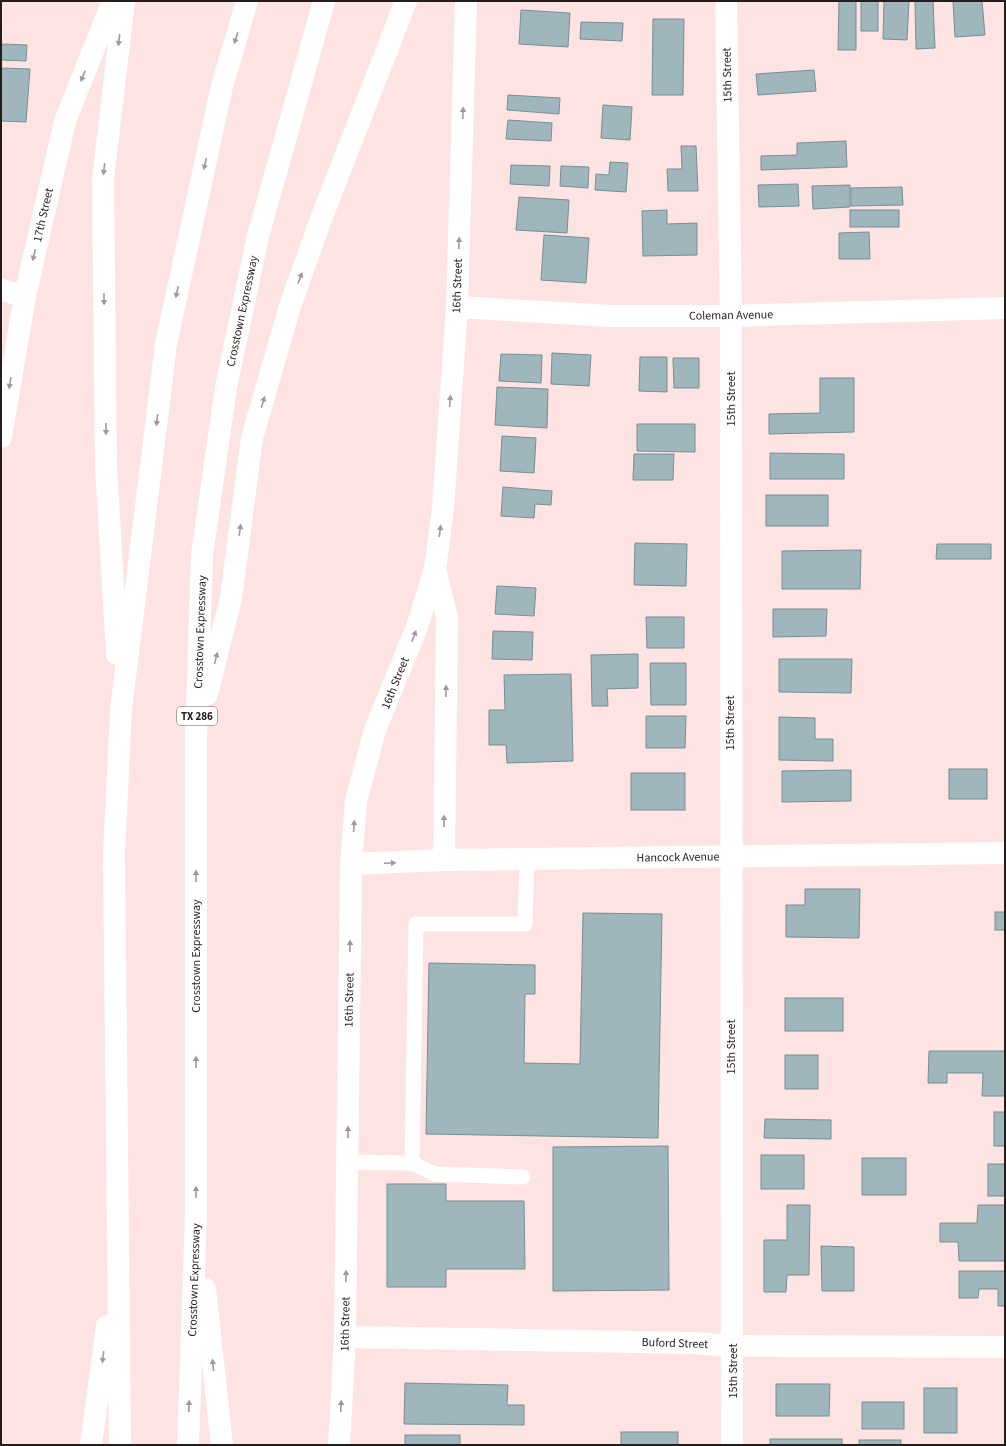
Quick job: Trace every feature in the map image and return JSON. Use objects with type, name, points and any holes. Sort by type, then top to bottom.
[{"type":"main road","name":"17th Street","points":[[1,437],[25,296],[65,121],[113,1]]},
{"type":"main road","points":[[121,710],[106,466],[103,179],[124,1]]},
{"type":"main road","points":[[120,1445],[114,853],[121,710],[166,344],[222,86],[247,1]]},
{"type":"main road","name":"Crosstown Expressway","points":[[188,1445],[196,1214],[196,736],[202,555],[226,387],[258,236],[324,1]]},
{"type":"main road","points":[[196,736],[231,598],[252,438],[296,292],[321,219],[406,1]]},
{"type":"main road","name":"16th Street","points":[[339,1445],[345,1337],[351,864],[356,801],[375,730],[418,627],[435,569],[443,508],[457,307],[466,1]]},
{"type":"main road","name":"15th Street","points":[[726,1],[731,316],[730,857],[733,1346],[732,1445]]},
{"type":"main road","points":[[1,290],[25,296]]},
{"type":"main road","name":"Coleman Avenue","points":[[457,307],[611,316],[731,316],[1005,308]]},
{"type":"main road","name":"16th Street","points":[[435,569],[447,618],[444,860]]},
{"type":"main road","name":"Hancock Avenue","points":[[351,864],[444,860],[1005,854]]},
{"type":"main road","points":[[196,1214],[222,1445]]},
{"type":"main road","points":[[92,1445],[117,1249]]},
{"type":"main road","name":"Buford Street","points":[[345,1337],[686,1343],[733,1346],[1005,1347]]},
{"type":"lane","points":[[412,1163],[416,924],[525,924],[527,859]]},
{"type":"lane","points":[[347,1162],[412,1163],[435,1174],[523,1177]]},
{"type":"building","points":[[839,1],[856,1],[856,50],[838,50]]},
{"type":"building","points":[[861,1],[878,1],[878,31],[861,31]]},
{"type":"building","points":[[884,1],[909,1],[907,40],[883,39]]},
{"type":"building","points":[[915,1],[933,1],[935,48],[916,49]]},
{"type":"building","points":[[953,1],[982,1],[985,35],[955,37]]},
{"type":"building","points":[[521,10],[570,13],[568,47],[519,44]]},
{"type":"building","points":[[653,19],[684,19],[683,95],[652,95]]},
{"type":"building","points":[[581,22],[623,23],[622,41],[580,39]]},
{"type":"building","points":[[1,44],[27,45],[26,61],[1,60]]},
{"type":"building","points":[[1,68],[30,69],[26,122],[1,121]]},
{"type":"building","points":[[814,70],[816,91],[758,95],[756,74]]},
{"type":"building","points":[[508,95],[560,98],[559,114],[507,110]]},
{"type":"building","points":[[603,105],[632,107],[630,140],[601,138]]},
{"type":"building","points":[[508,120],[552,123],[551,141],[506,139]]},
{"type":"building","points":[[846,141],[847,167],[761,170],[761,156],[797,155],[797,143]]},
{"type":"building","points":[[681,146],[696,146],[698,191],[668,191],[667,169],[682,169]]},
{"type":"building","points":[[610,162],[628,163],[626,192],[595,190],[596,174],[609,175]]},
{"type":"building","points":[[511,165],[550,166],[549,186],[510,184]]},
{"type":"building","points":[[561,166],[589,167],[588,188],[560,186]]},
{"type":"building","points":[[798,184],[799,206],[759,207],[758,185]]},
{"type":"building","points":[[850,185],[850,207],[813,209],[812,186]]},
{"type":"building","points":[[902,187],[903,205],[851,206],[851,188]]},
{"type":"building","points":[[519,197],[569,200],[567,233],[516,230]]},
{"type":"building","points":[[667,210],[667,224],[697,223],[697,255],[643,256],[642,211]]},
{"type":"building","points":[[850,210],[899,210],[899,227],[850,227]]},
{"type":"building","points":[[869,232],[870,259],[839,259],[839,233]]},
{"type":"building","points":[[544,235],[589,238],[586,283],[541,280]]},
{"type":"building","points":[[552,353],[591,355],[589,386],[551,384]]},
{"type":"building","points":[[501,354],[542,355],[541,383],[499,381]]},
{"type":"building","points":[[640,357],[667,357],[667,392],[639,391]]},
{"type":"building","points":[[673,358],[699,358],[699,388],[674,388]]},
{"type":"building","points":[[820,378],[854,378],[854,432],[769,434],[769,414],[820,413]]},
{"type":"building","points":[[497,387],[548,389],[547,428],[495,425]]},
{"type":"building","points":[[637,424],[695,424],[695,452],[637,451]]},
{"type":"building","points":[[502,436],[536,438],[534,473],[500,471]]},
{"type":"building","points":[[770,453],[844,454],[844,479],[770,479]]},
{"type":"building","points":[[634,454],[674,454],[673,480],[633,480]]},
{"type":"building","points":[[503,487],[552,491],[551,505],[535,504],[534,518],[501,516]]},
{"type":"building","points":[[766,495],[828,495],[828,526],[766,526]]},
{"type":"building","points":[[635,543],[687,544],[686,586],[634,585]]},
{"type":"building","points":[[937,544],[991,544],[991,559],[936,559]]},
{"type":"building","points":[[861,550],[860,589],[782,589],[782,551]]},
{"type":"building","points":[[497,586],[536,588],[534,616],[495,614]]},
{"type":"building","points":[[773,609],[827,609],[826,636],[773,637]]},
{"type":"building","points":[[646,617],[684,617],[684,648],[647,648]]},
{"type":"building","points":[[493,631],[533,632],[532,660],[492,659]]},
{"type":"building","points":[[638,654],[638,688],[607,689],[608,706],[592,706],[591,655]]},
{"type":"building","points":[[779,659],[852,659],[851,693],[779,692]]},
{"type":"building","points":[[650,663],[686,663],[686,705],[651,705]]},
{"type":"building","points":[[571,674],[573,761],[507,763],[506,745],[489,745],[489,710],[505,710],[504,675]]},
{"type":"building","points":[[646,716],[686,716],[685,748],[646,748]]},
{"type":"building","points":[[779,717],[815,718],[815,739],[833,739],[833,761],[779,760]]},
{"type":"building","points":[[949,769],[987,769],[987,799],[949,799]]},
{"type":"building","points":[[851,770],[851,801],[782,802],[782,771]]},
{"type":"building","points":[[631,773],[685,773],[685,810],[631,810]]},
{"type":"building","points":[[805,889],[860,889],[859,938],[786,937],[786,905],[805,905]]},
{"type":"building","points":[[995,912],[1005,912],[1005,930],[995,930]]},
{"type":"building","points":[[583,913],[662,914],[658,1138],[426,1134],[429,963],[535,965],[535,994],[525,994],[524,1063],[580,1064]]},
{"type":"building","points":[[785,998],[843,998],[843,1031],[785,1031]]},
{"type":"building","points":[[929,1051],[1005,1051],[1005,1096],[982,1096],[983,1073],[947,1073],[947,1083],[928,1083]]},
{"type":"building","points":[[785,1055],[818,1055],[818,1089],[785,1089]]},
{"type":"building","points":[[994,1112],[1005,1112],[1005,1146],[994,1146]]},
{"type":"building","points":[[765,1119],[831,1120],[831,1139],[764,1138]]},
{"type":"building","points":[[668,1146],[669,1290],[553,1291],[553,1147]]},
{"type":"building","points":[[761,1155],[804,1155],[804,1189],[761,1189]]},
{"type":"building","points":[[862,1158],[906,1158],[906,1195],[862,1195]]},
{"type":"building","points":[[988,1164],[1005,1164],[1005,1196],[988,1196]]},
{"type":"building","points":[[387,1184],[446,1184],[446,1201],[524,1201],[525,1269],[446,1269],[446,1287],[387,1287]]},
{"type":"building","points":[[787,1205],[810,1205],[809,1275],[787,1275],[786,1292],[764,1292],[764,1240],[787,1240]]},
{"type":"building","points":[[978,1205],[1005,1205],[1005,1261],[959,1261],[958,1242],[940,1242],[940,1223],[977,1223]]},
{"type":"building","points":[[821,1246],[854,1247],[854,1291],[822,1291]]},
{"type":"building","points":[[959,1271],[1005,1271],[1005,1306],[998,1306],[998,1289],[979,1289],[978,1298],[959,1298]]},
{"type":"building","points":[[405,1383],[508,1385],[507,1405],[524,1405],[524,1425],[404,1424]]},
{"type":"building","points":[[776,1384],[830,1384],[829,1416],[776,1416]]},
{"type":"building","points":[[924,1388],[957,1388],[957,1433],[924,1433]]},
{"type":"building","points":[[862,1402],[904,1402],[904,1429],[862,1429]]},
{"type":"building","points":[[621,1432],[678,1432],[678,1445],[621,1445]]},
{"type":"building","points":[[405,1435],[460,1435],[460,1445],[405,1445]]},
{"type":"building","points":[[770,1439],[842,1439],[842,1445],[770,1445]]},
{"type":"building","points":[[859,1440],[901,1440],[901,1445],[859,1445]]}]
